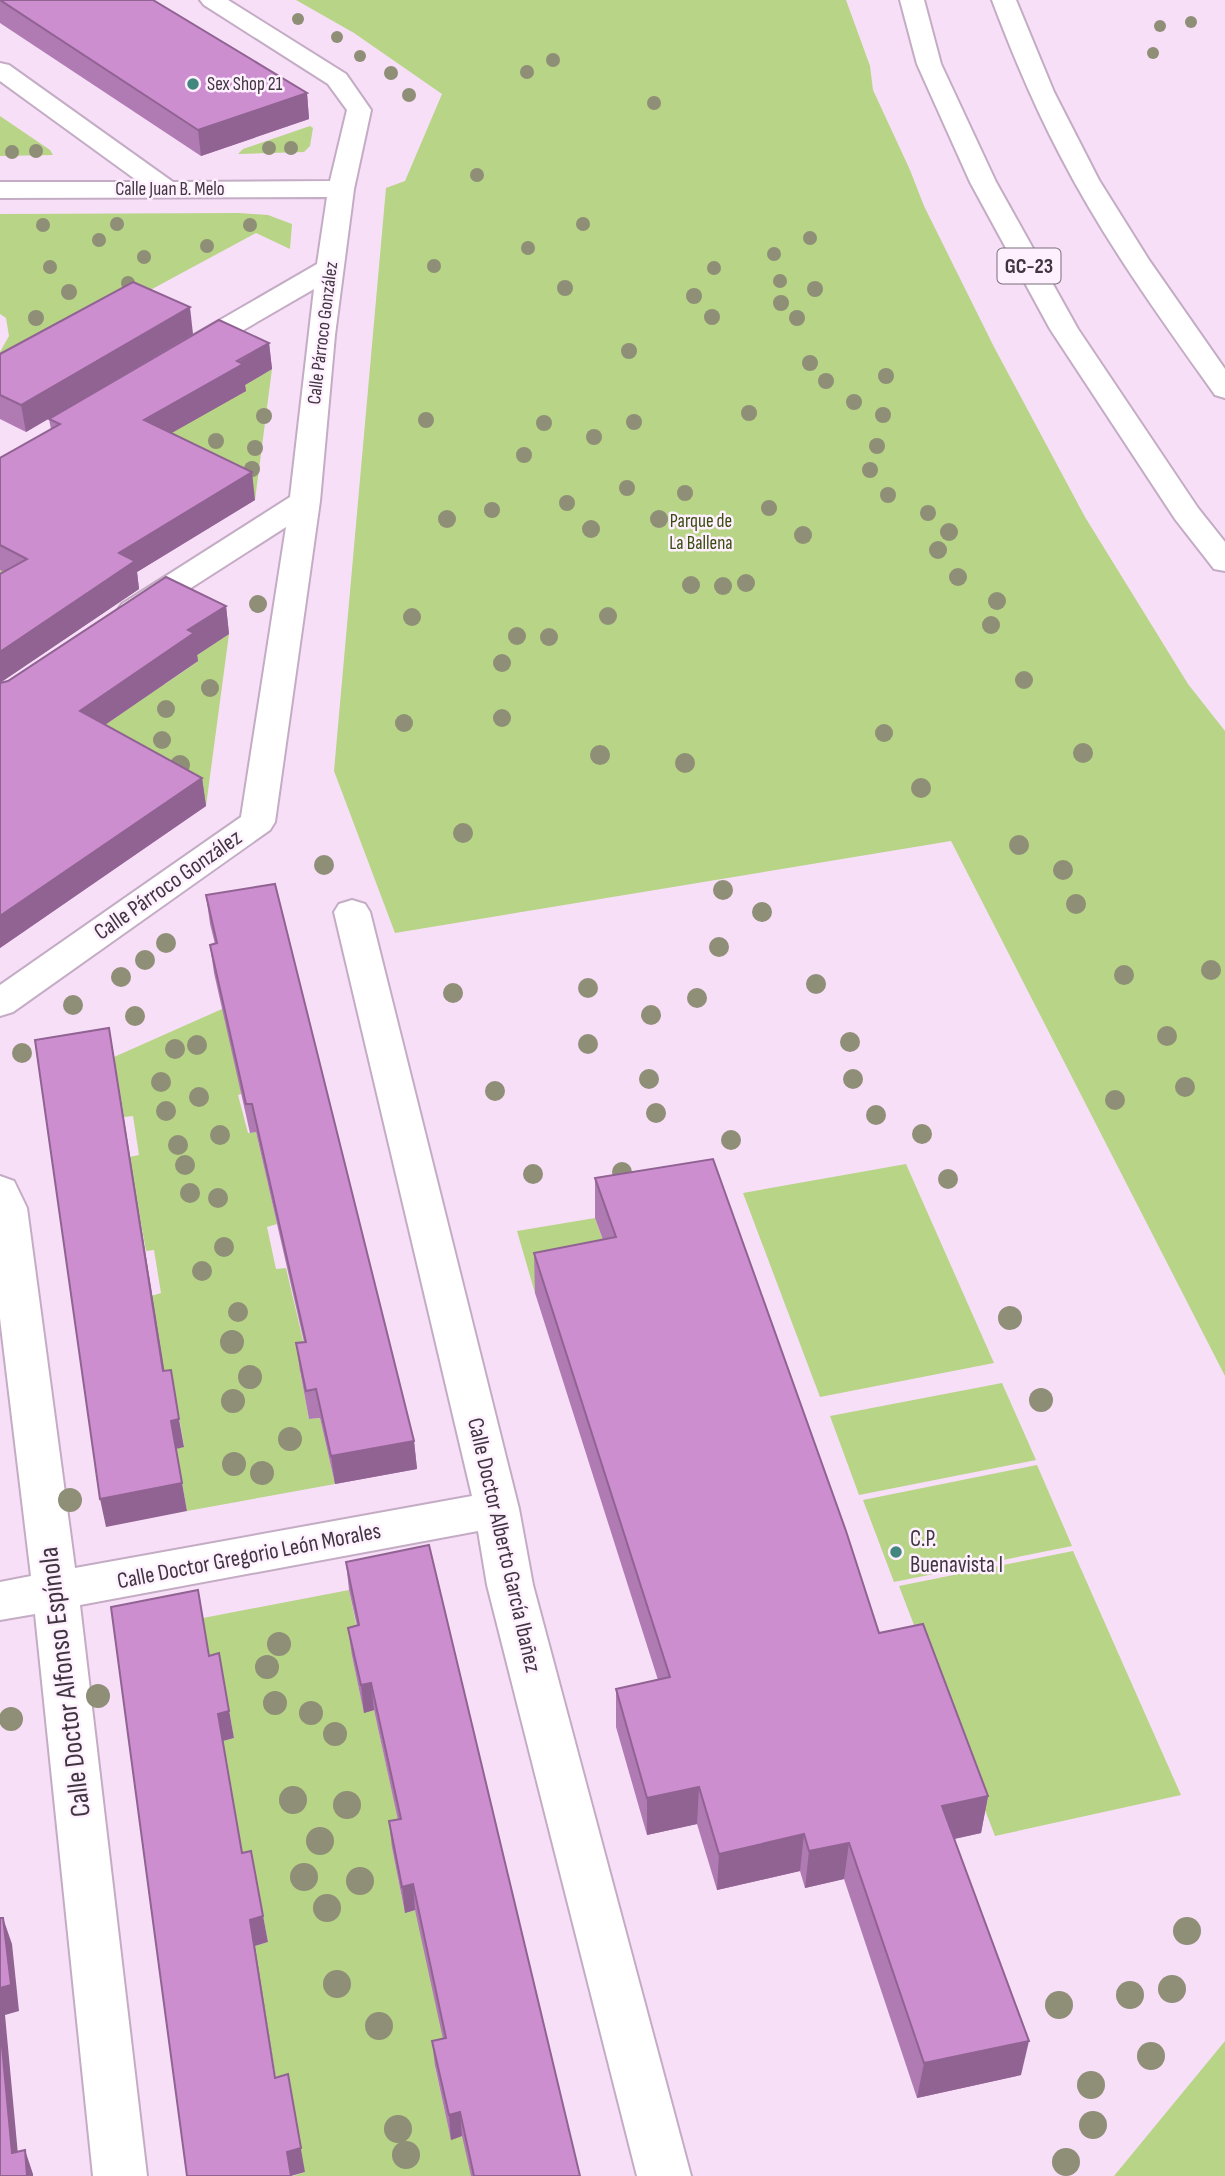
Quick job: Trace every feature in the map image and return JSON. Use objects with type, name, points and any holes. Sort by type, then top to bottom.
[{"type":"main road","name":"Calle Párroco González","points":[[0,1003],[258,822],[305,501],[341,189],[359,110],[337,79],[212,0]]},
{"type":"main road","name":"GC-23","points":[[912,0],[929,64],[977,170],[1050,305],[1186,513],[1225,562]]},
{"type":"main road","points":[[1004,0],[1029,65],[1085,178],[1174,318],[1225,389]]},
{"type":"main road","points":[[0,70],[166,189]]},
{"type":"main road","name":"Calle Juan B. Melo","points":[[0,190],[341,189]]},
{"type":"main road","points":[[166,364],[330,268]]},
{"type":"main road","points":[[113,625],[305,501]]},
{"type":"main road","points":[[247,537],[296,562]]},
{"type":"main road","name":"Calle Doctor Alberto García Ibañez","points":[[352,912],[497,1509],[510,1585],[664,2176]]},
{"type":"main road","name":"Calle Doctor Alfonso Espínola","points":[[0,1191],[8,1208],[65,1667],[120,2176]]},
{"type":"main road","name":"Calle Doctor Gregorio León Morales","points":[[0,1601],[497,1509]]},
{"type":"green space","name":"Parque de La Ballena","points":[[296,0],[846,0],[870,66],[873,90],[924,206],[994,347],[1085,517],[1188,684],[1225,731],[1225,1376],[951,841],[395,933],[334,771],[386,188],[405,181],[442,94],[354,33]]},
{"type":"green space","points":[[0,116],[50,150],[53,155],[0,156]]},
{"type":"green space","points":[[310,126],[313,128],[310,146],[304,152],[238,154],[243,149]]},
{"type":"green space","points":[[0,214],[268,215],[292,224],[290,249],[256,233],[0,371],[0,352],[9,336],[6,318],[0,314]]},
{"type":"green space","points":[[272,369],[255,500],[215,480],[0,609],[0,531]]},
{"type":"green space","points":[[229,634],[206,806],[159,781],[0,790],[160,682],[165,684],[197,662],[192,658]]},
{"type":"green space","points":[[222,1009],[229,1009],[248,1092],[238,1095],[248,1133],[256,1132],[277,1224],[267,1227],[276,1269],[286,1268],[310,1370],[300,1372],[309,1419],[320,1418],[335,1484],[187,1511],[176,1449],[184,1446],[176,1399],[169,1399],[151,1296],[161,1293],[154,1250],[146,1251],[129,1157],[139,1155],[133,1116],[124,1117],[114,1057]]},
{"type":"green space","points":[[906,1164],[994,1363],[820,1397],[743,1193]]},
{"type":"green space","points":[[595,1218],[616,1277],[535,1293],[517,1231]]},
{"type":"green space","points":[[1002,1383],[1036,1460],[859,1495],[830,1416]]},
{"type":"green space","points":[[1037,1465],[1072,1546],[894,1582],[863,1500]]},
{"type":"green space","points":[[1073,1551],[1181,1795],[995,1836],[899,1586]]},
{"type":"green space","points":[[349,1590],[362,1653],[352,1656],[364,1712],[374,1710],[404,1846],[392,1848],[405,1913],[416,1910],[450,2063],[435,2067],[451,2139],[463,2136],[472,2176],[293,2176],[305,2172],[280,2103],[255,1946],[268,1942],[256,1878],[246,1880],[222,1741],[234,1738],[224,1681],[214,1683],[203,1618]]},
{"type":"green space","points":[[1225,2041],[1225,2176],[1114,2176]]},
{"type":"building","points":[[0,0],[153,0],[307,93],[198,130]]},
{"type":"building","points":[[133,282],[190,307],[21,405],[0,395],[0,354]]},
{"type":"building","points":[[219,320],[269,343],[237,361],[243,364],[144,420],[252,472],[119,553],[135,561],[0,652],[0,574],[27,559],[0,545],[0,458],[60,424],[49,419]]},
{"type":"building","points":[[166,577],[226,606],[188,630],[194,633],[80,711],[202,778],[0,916],[0,683],[8,681]]},
{"type":"building","points":[[275,884],[414,1441],[331,1456],[316,1389],[306,1391],[296,1343],[306,1342],[252,1104],[246,1104],[210,945],[217,943],[206,895]]},
{"type":"building","points":[[109,1028],[163,1371],[171,1370],[179,1419],[171,1421],[182,1483],[100,1499],[35,1040]]},
{"type":"building","points":[[713,1159],[846,1531],[879,1633],[923,1624],[988,1796],[942,1806],[1029,2041],[924,2063],[849,1843],[809,1851],[804,1834],[719,1854],[699,1787],[647,1798],[616,1689],[670,1677],[534,1253],[616,1237],[595,1178]]},
{"type":"building","points":[[429,1545],[580,2176],[474,2176],[460,2112],[449,2115],[432,2041],[446,2038],[413,1884],[402,1887],[389,1821],[401,1819],[371,1683],[361,1685],[348,1628],[359,1625],[346,1562]]},
{"type":"building","points":[[198,1590],[209,1656],[219,1653],[229,1711],[218,1714],[242,1853],[251,1851],[263,1916],[250,1920],[275,2078],[288,2074],[301,2148],[287,2152],[291,2176],[187,2176],[111,1607]]},
{"type":"building","points":[[0,1918],[3,1918],[11,1985],[0,1988]]},
{"type":"building","points":[[0,2025],[12,2153],[25,2150],[27,2176],[0,2176]]},
{"type":"place","name":"Sex Shop 21","points":[[193,84]]},
{"type":"place","name":"C.P. Buenavista I","points":[[896,1552]]}]
